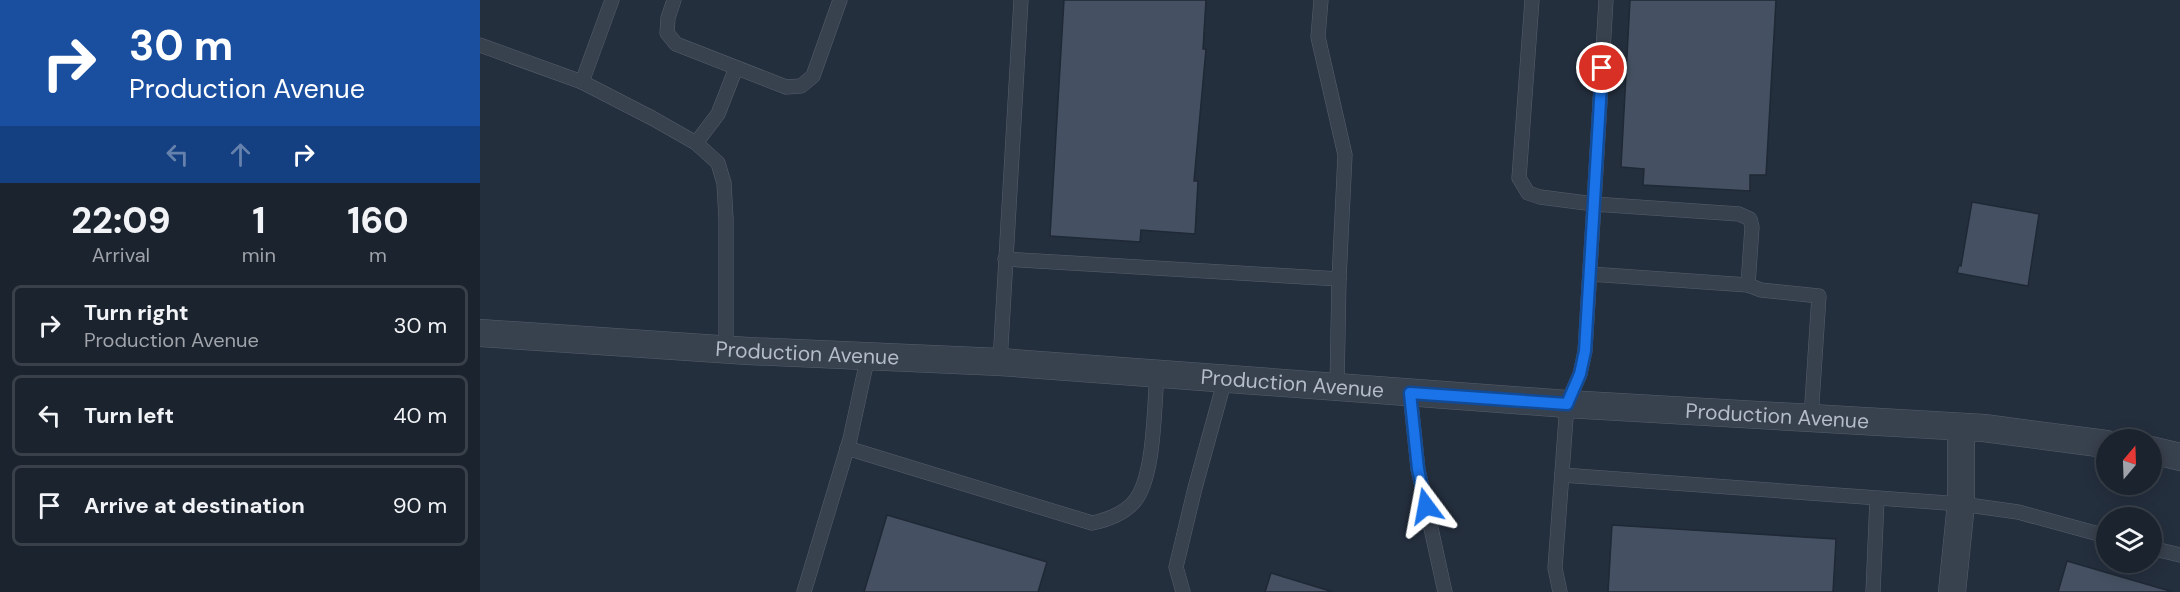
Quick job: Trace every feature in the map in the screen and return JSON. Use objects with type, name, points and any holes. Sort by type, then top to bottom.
[{"type":"street","name":"Production Avenue","points":[[480,333],[726,350],[1000,362],[1567,404],[1984,428],[2096,443]]},
{"type":"street","points":[[1952,592],[1961,504],[1960,427]]},
{"type":"street","points":[[2162,453],[2180,457]]},
{"type":"lane","points":[[582,82],[612,0]]},
{"type":"lane","points":[[674,0],[668,18],[667,33],[676,44],[786,87],[801,86],[813,76],[840,0]]},
{"type":"lane","points":[[1000,362],[1021,0]]},
{"type":"lane","points":[[1321,0],[1318,37],[1345,155],[1337,387]]},
{"type":"lane","points":[[1532,0],[1519,178],[1528,194],[1594,204],[1745,216],[1750,219],[1752,226],[1748,285]]},
{"type":"lane","points":[[1560,592],[1555,568],[1567,404],[1580,374],[1585,351],[1606,0]]},
{"type":"lane","points":[[480,45],[582,82],[696,143],[718,163],[724,183],[726,219],[726,350]]},
{"type":"lane","points":[[696,143],[718,114],[736,68]]},
{"type":"lane","points":[[1005,259],[1339,279]]},
{"type":"lane","points":[[1590,274],[1748,285],[1761,290],[1819,296],[1811,418]]},
{"type":"lane","points":[[804,592],[848,448],[868,356]]},
{"type":"lane","points":[[848,448],[1092,523],[1103,521],[1119,514],[1134,502],[1142,489],[1151,453],[1157,374]]},
{"type":"lane","points":[[1183,592],[1176,567],[1225,378]]},
{"type":"lane","points":[[1410,393],[1418,469],[1445,592]]},
{"type":"lane","points":[[1562,475],[1961,504],[2018,512],[2096,533]]},
{"type":"lane","points":[[1873,592],[1877,499]]},
{"type":"lane","points":[[2162,551],[2180,555]]},
{"type":"building","points":[[1064,0],[1206,0],[1203,49],[1206,49],[1194,181],[1198,181],[1195,234],[1141,230],[1140,242],[1050,236]]},
{"type":"building","points":[[1630,0],[1776,0],[1766,175],[1750,175],[1750,191],[1643,185],[1644,169],[1621,167]]},
{"type":"building","points":[[1972,202],[2039,214],[2028,286],[1957,273],[1959,265],[1961,266]]},
{"type":"building","points":[[887,515],[1047,562],[1038,592],[864,592]]},
{"type":"building","points":[[1612,525],[1836,539],[1833,592],[1608,592]]},
{"type":"building","points":[[2067,561],[2096,569],[2096,573],[2108,573],[2173,592],[2058,592]]},
{"type":"building","points":[[1271,573],[1333,592],[1265,592]]},
{"type":"route","points":[[1426,506],[1418,469],[1410,393],[1567,404],[1580,374],[1585,351],[1589,304],[1602,68]]}]
